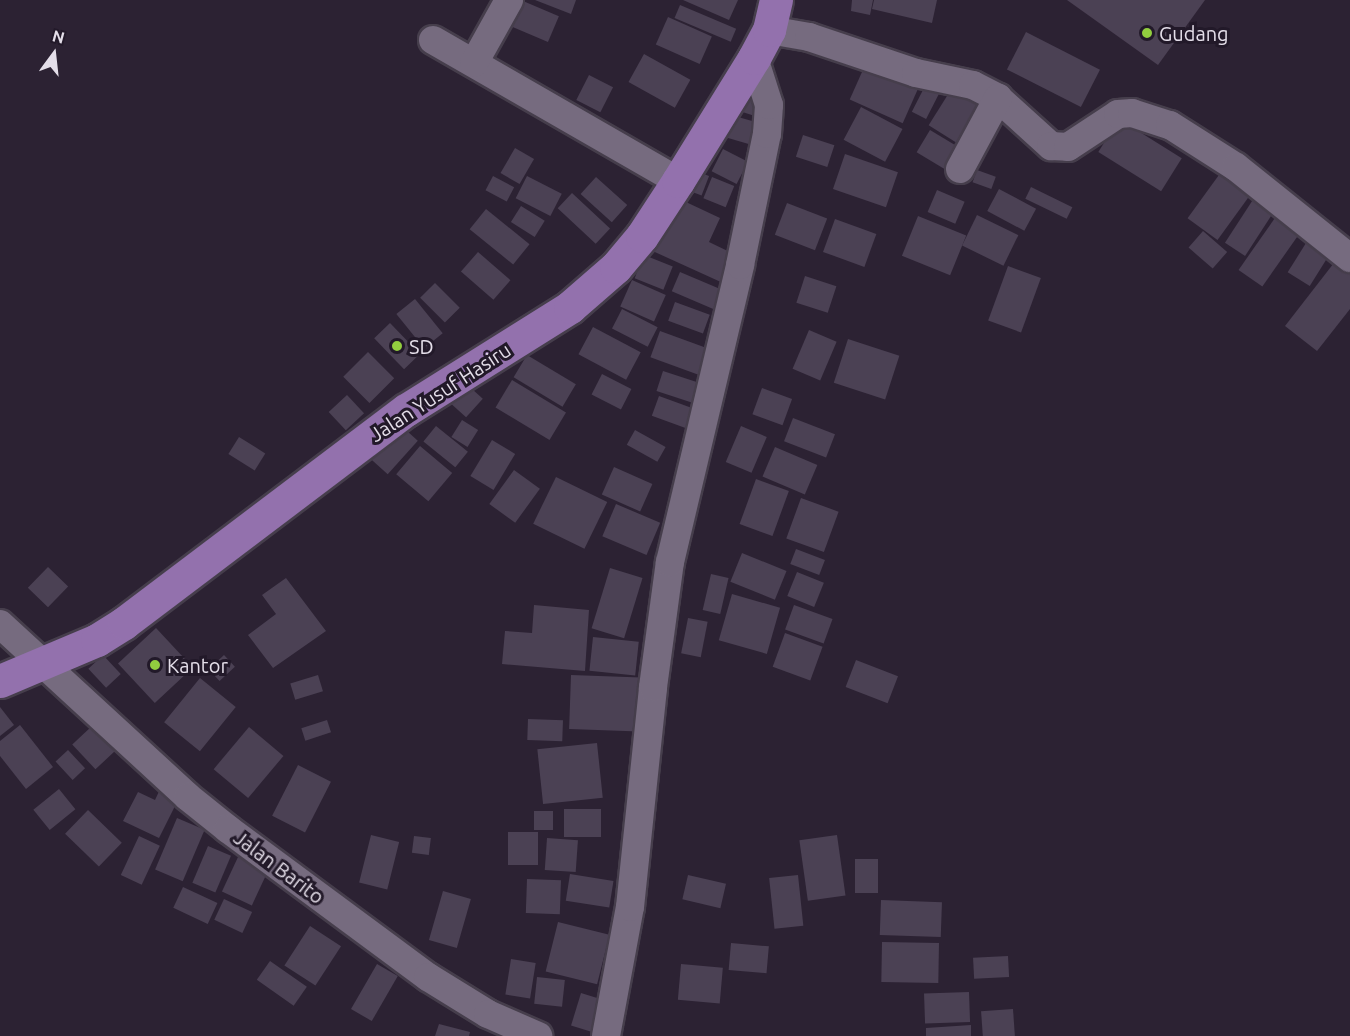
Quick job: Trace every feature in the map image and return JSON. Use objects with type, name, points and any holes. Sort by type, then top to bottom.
[{"type":"main road","name":"Jalan Yusuf Hasiru","points":[[0,681],[97,640],[124,623],[406,410],[570,307],[616,267],[642,236],[754,58],[773,15]]},
{"type":"street","points":[[474,63],[509,0]]},
{"type":"street","points":[[773,15],[809,37],[916,73],[973,85],[998,98],[1051,146],[1068,147],[1118,114],[1132,113],[1170,125],[1236,167],[1276,202],[1350,258]]},
{"type":"street","points":[[433,40],[678,181]]},
{"type":"street","points":[[606,1036],[630,907],[670,562],[682,501],[714,381],[767,134],[769,105],[754,58]]},
{"type":"street","points":[[960,168],[998,98]]},
{"type":"street","name":"Jalan Barito","points":[[0,624],[42,665],[196,803],[378,942],[488,1014],[538,1036]]},
{"type":"building","points":[[535,0],[576,0],[571,14]]},
{"type":"building","points":[[683,0],[738,0],[729,20]]},
{"type":"building","points":[[852,0],[873,0],[870,15],[851,11]]},
{"type":"building","points":[[874,0],[937,0],[932,23],[872,9]]},
{"type":"building","name":"Gudang","points":[[1067,0],[1205,0],[1158,65]]},
{"type":"building","points":[[523,1],[559,16],[548,42],[512,27]]},
{"type":"building","points":[[680,5],[736,29],[731,42],[675,18]]},
{"type":"building","points":[[668,17],[712,37],[700,64],[656,44]]},
{"type":"building","points":[[1026,32],[1100,70],[1081,107],[1007,69]]},
{"type":"building","points":[[644,54],[690,80],[675,108],[628,82]]},
{"type":"building","points":[[866,63],[919,87],[903,123],[850,100]]},
{"type":"building","points":[[589,75],[613,87],[600,112],[576,100]]},
{"type":"building","points":[[925,86],[939,93],[926,119],[912,112]]},
{"type":"building","points":[[952,88],[985,109],[962,146],[929,125]]},
{"type":"building","points":[[742,95],[767,103],[762,118],[737,110]]},
{"type":"building","points":[[861,107],[902,129],[885,162],[844,140]]},
{"type":"building","points":[[731,115],[762,124],[755,146],[725,137]]},
{"type":"building","points":[[1119,119],[1182,158],[1161,191],[1098,152]]},
{"type":"building","points":[[930,130],[958,147],[945,169],[917,152]]},
{"type":"building","points":[[803,135],[834,145],[827,167],[796,157]]},
{"type":"building","points":[[515,148],[534,159],[520,184],[500,173]]},
{"type":"building","points":[[723,149],[748,162],[737,184],[712,171]]},
{"type":"building","points":[[845,154],[898,172],[886,207],[833,189]]},
{"type":"building","points":[[1224,168],[1254,190],[1217,240],[1188,218]]},
{"type":"building","points":[[977,170],[996,177],[991,189],[973,182]]},
{"type":"building","points":[[696,171],[709,176],[702,196],[688,191]]},
{"type":"building","points":[[493,176],[514,187],[507,201],[485,190]]},
{"type":"building","points":[[527,176],[562,194],[550,216],[516,198]]},
{"type":"building","points":[[596,177],[627,205],[612,222],[581,194]]},
{"type":"building","points":[[712,177],[734,186],[726,207],[703,198]]},
{"type":"building","points":[[1031,187],[1072,207],[1067,219],[1025,199]]},
{"type":"building","points":[[999,189],[1036,209],[1024,231],[987,211]]},
{"type":"building","points":[[937,190],[965,202],[955,224],[928,212]]},
{"type":"building","points":[[572,193],[610,228],[596,244],[558,208]]},
{"type":"building","points":[[671,195],[720,218],[709,242],[736,255],[723,283],[646,248]]},
{"type":"building","points":[[1256,195],[1276,208],[1245,256],[1225,243]]},
{"type":"building","points":[[787,203],[827,218],[815,250],[775,235]]},
{"type":"building","points":[[521,206],[545,221],[535,237],[511,222]]},
{"type":"building","points":[[486,209],[530,244],[513,264],[470,229]]},
{"type":"building","points":[[977,215],[1018,235],[1003,266],[962,246]]},
{"type":"building","points":[[1277,215],[1301,232],[1262,287],[1239,270]]},
{"type":"building","points":[[918,216],[966,235],[950,275],[902,256]]},
{"type":"building","points":[[835,219],[876,234],[864,267],[823,252]]},
{"type":"building","points":[[1203,231],[1227,252],[1213,269],[1189,248]]},
{"type":"building","points":[[1311,235],[1333,249],[1310,286],[1288,272]]},
{"type":"building","points":[[478,252],[510,280],[493,300],[461,272]]},
{"type":"building","points":[[644,255],[673,267],[663,290],[635,278]]},
{"type":"building","points":[[1337,259],[1350,269],[1350,309],[1317,351],[1285,326]]},
{"type":"building","points":[[1008,266],[1041,278],[1021,332],[988,321]]},
{"type":"building","points":[[680,272],[728,292],[720,312],[672,291]]},
{"type":"building","points":[[805,276],[836,286],[828,313],[796,303]]},
{"type":"building","points":[[632,280],[666,295],[654,322],[620,306]]},
{"type":"building","points":[[435,283],[460,308],[445,323],[420,298]]},
{"type":"building","points":[[415,299],[443,333],[424,348],[396,314]]},
{"type":"building","points":[[675,302],[710,315],[703,333],[668,321]]},
{"type":"building","points":[[622,309],[658,327],[648,347],[612,329]]},
{"type":"building","name":"SD","points":[[390,323],[420,354],[404,369],[374,338]]},
{"type":"building","points":[[593,327],[641,352],[626,380],[578,354]]},
{"type":"building","points":[[809,330],[837,342],[820,380],[793,369]]},
{"type":"building","points":[[660,331],[711,349],[701,376],[650,357]]},
{"type":"building","points":[[848,339],[899,356],[885,399],[834,383]]},
{"type":"building","points":[[368,352],[394,378],[369,403],[343,377]]},
{"type":"building","points":[[527,355],[576,384],[562,407],[514,377]]},
{"type":"building","points":[[663,371],[702,384],[696,404],[657,391]]},
{"type":"building","points":[[602,374],[631,389],[621,409],[592,394]]},
{"type":"building","points":[[462,380],[483,399],[466,417],[445,399]]},
{"type":"building","points":[[512,380],[566,412],[550,440],[496,407]]},
{"type":"building","points":[[762,388],[792,399],[782,425],[752,414]]},
{"type":"building","points":[[347,395],[364,413],[346,430],[329,412]]},
{"type":"building","points":[[659,396],[695,409],[688,429],[652,416]]},
{"type":"building","points":[[793,418],[835,434],[826,457],[784,441]]},
{"type":"building","points":[[462,420],[478,430],[468,447],[451,437]]},
{"type":"building","points":[[397,422],[418,441],[388,474],[367,455]]},
{"type":"building","points":[[436,426],[468,452],[455,467],[423,442]]},
{"type":"building","points":[[741,426],[767,437],[752,473],[726,462]]},
{"type":"building","points":[[635,430],[666,447],[657,462],[627,445]]},
{"type":"building","points":[[239,437],[265,453],[255,470],[228,454]]},
{"type":"building","points":[[492,440],[515,454],[494,490],[470,476]]},
{"type":"building","points":[[420,446],[452,473],[428,501],[396,474]]},
{"type":"building","points":[[775,447],[817,465],[805,494],[762,476]]},
{"type":"building","points":[[614,467],[652,484],[640,511],[602,494]]},
{"type":"building","points":[[514,470],[540,489],[515,523],[489,504]]},
{"type":"building","points":[[556,477],[607,502],[584,549],[533,524]]},
{"type":"building","points":[[756,479],[789,491],[772,536],[740,524]]},
{"type":"building","points":[[801,498],[839,512],[824,552],[786,538]]},
{"type":"building","points":[[616,504],[660,523],[647,555],[602,536]]},
{"type":"building","points":[[796,549],[825,560],[819,575],[790,564]]},
{"type":"building","points":[[742,553],[787,571],[775,600],[730,582]]},
{"type":"building","points":[[48,567],[68,586],[48,607],[28,588]]},
{"type":"building","points":[[610,568],[643,578],[624,638],[592,628]]},
{"type":"building","points":[[797,572],[824,583],[814,607],[787,596]]},
{"type":"building","points":[[711,574],[729,578],[720,614],[703,610]]},
{"type":"building","points":[[286,578],[326,631],[273,668],[248,635],[276,614],[262,595]]},
{"type":"building","points":[[732,594],[780,608],[767,654],[719,640]]},
{"type":"building","points":[[534,605],[589,610],[585,671],[502,664],[505,631],[532,633]]},
{"type":"building","points":[[794,605],[833,619],[824,643],[785,629]]},
{"type":"building","points":[[688,618],[708,622],[701,657],[681,653]]},
{"type":"building","name":"Kantor","points":[[156,628],[193,667],[155,703],[118,663]]},
{"type":"building","points":[[785,633],[823,647],[810,681],[773,667]]},
{"type":"building","points":[[593,637],[639,642],[635,676],[589,671]]},
{"type":"building","points":[[103,655],[121,674],[106,688],[88,669]]},
{"type":"building","points":[[224,655],[235,667],[220,681],[209,669]]},
{"type":"building","points":[[856,660],[898,676],[888,703],[846,687]]},
{"type":"building","points":[[318,675],[323,691],[295,700],[290,683]]},
{"type":"building","points":[[571,675],[641,677],[639,731],[569,729]]},
{"type":"building","name":"Kantor","points":[[200,678],[236,707],[200,751],[164,722]]},
{"type":"building","points":[[0,707],[14,725],[0,736]]},
{"type":"building","points":[[528,719],[563,720],[562,741],[527,740]]},
{"type":"building","points":[[327,720],[331,732],[305,741],[301,728]]},
{"type":"building","points":[[20,725],[53,767],[26,789],[0,756],[0,741]]},
{"type":"building","points":[[92,726],[115,751],[95,769],[72,744]]},
{"type":"building","points":[[249,727],[283,756],[248,798],[214,769]]},
{"type":"building","points":[[597,743],[603,798],[543,804],[537,749]]},
{"type":"building","points":[[68,750],[85,768],[73,780],[56,762]]},
{"type":"building","points":[[298,765],[331,782],[305,833],[272,816]]},
{"type":"building","points":[[162,785],[181,794],[159,838],[123,821],[138,792],[155,800]]},
{"type":"building","points":[[59,789],[75,809],[50,830],[33,810]]},
{"type":"building","points":[[564,809],[601,809],[601,837],[564,837]]},
{"type":"building","points":[[88,810],[122,843],[99,866],[65,834]]},
{"type":"building","points":[[534,811],[553,811],[553,830],[534,830]]},
{"type":"building","points":[[177,818],[205,830],[183,881],[155,870]]},
{"type":"building","points":[[508,832],[538,832],[538,865],[508,865]]},
{"type":"building","points":[[371,835],[399,842],[387,890],[359,883]]},
{"type":"building","points":[[837,835],[845,895],[808,901],[799,840]]},
{"type":"building","points":[[139,836],[160,846],[142,885],[121,875]]},
{"type":"building","points":[[414,836],[431,838],[429,855],[412,853]]},
{"type":"building","points":[[547,838],[578,840],[576,872],[545,870]]},
{"type":"building","points":[[208,846],[231,856],[215,893],[192,883]]},
{"type":"building","points":[[238,857],[268,871],[252,905],[222,891]]},
{"type":"building","points":[[855,859],[878,859],[878,893],[855,893]]},
{"type":"building","points":[[570,874],[613,881],[609,908],[566,901]]},
{"type":"building","points":[[688,875],[726,884],[720,908],[682,899]]},
{"type":"building","points":[[798,875],[803,926],[774,929],[769,878]]},
{"type":"building","points":[[527,879],[561,880],[560,914],[526,913]]},
{"type":"building","points":[[183,887],[217,903],[208,924],[173,908]]},
{"type":"building","points":[[443,891],[471,899],[457,948],[429,940]]},
{"type":"building","points":[[224,899],[252,912],[242,933],[214,920]]},
{"type":"building","points":[[881,900],[942,902],[941,937],[880,935]]},
{"type":"building","points":[[558,922],[609,935],[597,984],[546,971]]},
{"type":"building","points":[[310,926],[341,946],[315,986],[284,965]]},
{"type":"building","points":[[882,942],[939,943],[938,983],[881,982]]},
{"type":"building","points":[[731,943],[769,946],[767,973],[729,970]]},
{"type":"building","points":[[1008,956],[1009,977],[974,979],[973,958]]},
{"type":"building","points":[[511,959],[536,963],[530,998],[505,995]]},
{"type":"building","points":[[270,961],[307,987],[294,1006],[257,980]]},
{"type":"building","points":[[377,964],[398,976],[372,1021],[351,1009]]},
{"type":"building","points":[[681,964],[723,968],[720,1004],[678,1000]]},
{"type":"building","points":[[537,977],[565,980],[562,1007],[534,1004]]},
{"type":"building","points":[[969,992],[970,1022],[925,1024],[924,994]]},
{"type":"building","points":[[581,993],[607,1001],[597,1033],[571,1026]]},
{"type":"building","points":[[1013,1009],[1015,1036],[983,1036],[981,1011]]},
{"type":"building","points":[[439,1024],[470,1032],[469,1036],[435,1036]]},
{"type":"building","points":[[971,1025],[971,1036],[926,1036],[926,1028]]},
{"type":"place","name":"Gudang","points":[[1147,33]]},
{"type":"place","name":"SD","points":[[397,346]]},
{"type":"place","name":"Kantor","points":[[155,665]]}]
